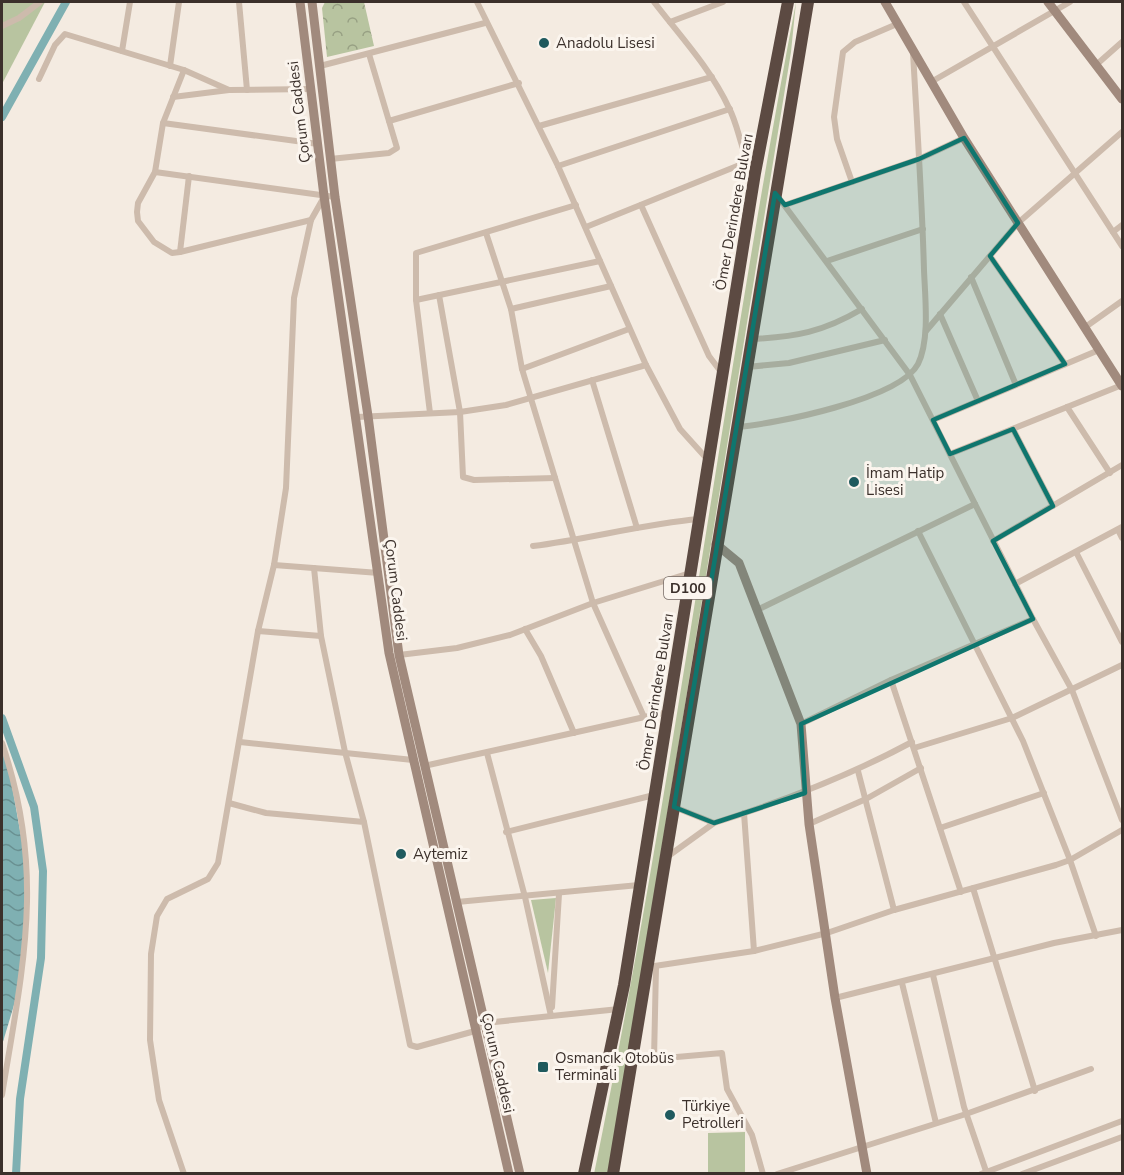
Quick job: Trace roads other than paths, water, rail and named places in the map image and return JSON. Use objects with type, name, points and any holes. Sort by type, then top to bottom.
[{"type":"highway","name":"Ömer Derindere Bulvarı","points":[[584,1173],[619,1009],[755,173],[788,2]]},
{"type":"highway","name":"D100","points":[[614,1173],[651,967],[666,857],[716,544],[808,2]]},
{"type":"main road","name":"Çorum Caddesi","points":[[300,2],[324,196],[389,653],[509,1173]]},
{"type":"main road","name":"Çorum Caddesi","points":[[312,2],[335,197],[368,416],[399,655],[520,1173]]},
{"type":"main road","points":[[885,2],[964,138],[1084,328],[1121,381]]},
{"type":"main road","points":[[1048,2],[1122,99]]},
{"type":"main road","points":[[716,544],[739,563],[759,609],[801,724],[809,825],[835,998],[867,1173]]},
{"type":"street","points":[[2,26],[19,18],[40,2]]},
{"type":"street","points":[[122,51],[130,2]]},
{"type":"street","points":[[170,66],[179,2]]},
{"type":"street","points":[[239,2],[247,90]]},
{"type":"street","points":[[477,2],[558,166],[645,365],[680,429],[708,461]]},
{"type":"street","points":[[654,2],[712,77],[730,109],[747,162],[755,173]]},
{"type":"street","points":[[670,22],[723,2]]},
{"type":"street","points":[[964,2],[1122,246]]},
{"type":"street","points":[[931,82],[1070,2]]},
{"type":"street","points":[[320,66],[486,23]]},
{"type":"street","points":[[852,182],[837,139],[834,117],[843,52],[855,42],[897,24]]},
{"type":"street","points":[[39,79],[56,45],[65,34],[184,70],[229,90]]},
{"type":"street","points":[[1096,65],[1122,42]]},
{"type":"street","points":[[737,427],[770,424],[866,399],[910,375],[919,363],[926,331],[913,52]]},
{"type":"street","points":[[330,159],[395,151],[397,144],[369,54]]},
{"type":"street","points":[[184,70],[163,123],[155,172],[138,203],[138,221],[154,242],[172,253],[180,252],[311,220]]},
{"type":"street","points":[[539,126],[712,77]]},
{"type":"street","points":[[389,121],[519,83]]},
{"type":"street","points":[[174,97],[229,90],[311,89]]},
{"type":"street","points":[[558,166],[730,109]]},
{"type":"street","points":[[163,123],[318,144]]},
{"type":"street","points":[[926,331],[1018,222],[1122,132]]},
{"type":"street","points":[[785,205],[919,159],[964,138]]},
{"type":"street","points":[[586,227],[747,162]]},
{"type":"street","points":[[155,172],[335,197]]},
{"type":"street","points":[[180,252],[189,176]]},
{"type":"street","points":[[775,193],[910,375],[1015,584],[1072,690],[1122,820]]},
{"type":"street","points":[[184,1173],[159,1100],[150,1040],[151,954],[157,916],[167,898],[208,879],[218,863],[258,631],[274,565],[286,488],[294,298],[311,220],[324,196]]},
{"type":"street","points":[[430,413],[416,300],[416,253],[576,205]]},
{"type":"street","points":[[641,205],[709,356],[722,374]]},
{"type":"street","points":[[1113,232],[1122,225]]},
{"type":"street","points":[[827,261],[923,229]]},
{"type":"street","points":[[486,233],[511,309],[522,369],[593,603],[644,717]]},
{"type":"street","points":[[990,256],[1065,364]]},
{"type":"street","points":[[416,300],[600,261]]},
{"type":"street","points":[[971,277],[1016,385]]},
{"type":"street","points":[[511,309],[611,286]]},
{"type":"street","points":[[439,295],[460,411],[460,471],[463,477],[470,480],[555,478]]},
{"type":"street","points":[[1084,328],[1122,302]]},
{"type":"street","points":[[751,339],[797,336],[818,331],[862,309]]},
{"type":"street","points":[[940,314],[978,401]]},
{"type":"street","points":[[522,369],[629,329]]},
{"type":"street","points":[[746,367],[789,363],[885,340]]},
{"type":"street","points":[[933,420],[1099,350]]},
{"type":"street","points":[[357,417],[460,411],[506,405],[645,365]]},
{"type":"street","points":[[592,381],[637,528]]},
{"type":"street","points":[[950,454],[1067,407],[1121,381]]},
{"type":"street","points":[[1067,407],[1110,473]]},
{"type":"street","points":[[1012,429],[1053,506]]},
{"type":"street","points":[[993,541],[1122,465]]},
{"type":"street","points":[[759,609],[975,504]]},
{"type":"street","points":[[533,546],[574,541],[663,522],[699,519]]},
{"type":"street","points":[[1015,584],[1120,528],[1122,538]]},
{"type":"street","points":[[918,531],[1012,718],[1070,860],[1096,936]]},
{"type":"street","points":[[1076,552],[1122,642]]},
{"type":"street","points":[[274,565],[379,573]]},
{"type":"street","points":[[314,568],[321,636],[345,752],[364,822],[410,1045],[417,1047],[475,1031],[485,1023],[619,1009]]},
{"type":"street","points":[[399,655],[457,648],[525,629],[593,603],[690,572]]},
{"type":"street","points":[[801,724],[891,680],[1033,619]]},
{"type":"street","points":[[525,629],[541,656],[574,734]]},
{"type":"street","points":[[258,631],[321,636]]},
{"type":"street","points":[[666,857],[714,823],[805,793],[913,745],[1012,718],[1122,665]]},
{"type":"street","points":[[891,680],[961,892]]},
{"type":"street","points":[[424,766],[668,712]]},
{"type":"street","points":[[240,742],[413,760]]},
{"type":"street","points":[[2,743],[24,830],[29,905],[24,961],[2,1095]]},
{"type":"street","points":[[487,753],[525,897],[551,1016]]},
{"type":"street","points":[[809,825],[866,799],[921,768]]},
{"type":"street","points":[[858,771],[894,910]]},
{"type":"street","points":[[940,828],[1044,794]]},
{"type":"street","points":[[506,832],[654,795]]},
{"type":"street","points":[[229,803],[267,813],[364,822]]},
{"type":"street","points":[[674,807],[714,823]]},
{"type":"street","points":[[744,813],[754,951]]},
{"type":"street","points":[[763,1173],[752,1135],[727,1089],[722,1053],[654,1059],[651,967],[754,951],[826,933],[894,910],[1070,860],[1122,830]]},
{"type":"street","points":[[457,902],[639,885]]},
{"type":"street","points":[[973,888],[1035,1091]]},
{"type":"street","points":[[551,1016],[559,894]]},
{"type":"street","points":[[835,998],[1054,943],[1122,930]]},
{"type":"street","points":[[933,975],[966,1114],[985,1173],[1122,1121]]},
{"type":"street","points":[[902,982],[936,1123]]},
{"type":"street","points":[[777,1173],[862,1149],[1035,1091],[1090,1069]]},
{"type":"street","points":[[1022,1173],[1122,1137]]},
{"type":"water","points":[[2,743],[8,763],[28,876],[20,985],[2,1045]]},
{"type":"waterway","points":[[2,117],[66,2]]},
{"type":"waterway","points":[[2,718],[34,807],[43,871],[41,958],[20,1099],[16,1174]]},
{"type":"place","name":"Anadolu Lisesi","points":[[544,43]]},
{"type":"place","name":"İmam Hatip Lisesi","points":[[854,482]]},
{"type":"place","name":"Aytemiz","points":[[401,854]]},
{"type":"place","name":"Osmancık Otobüs Terminali","points":[[543,1067]]},
{"type":"place","name":"Türkiye Petrolleri","points":[[670,1115]]}]
